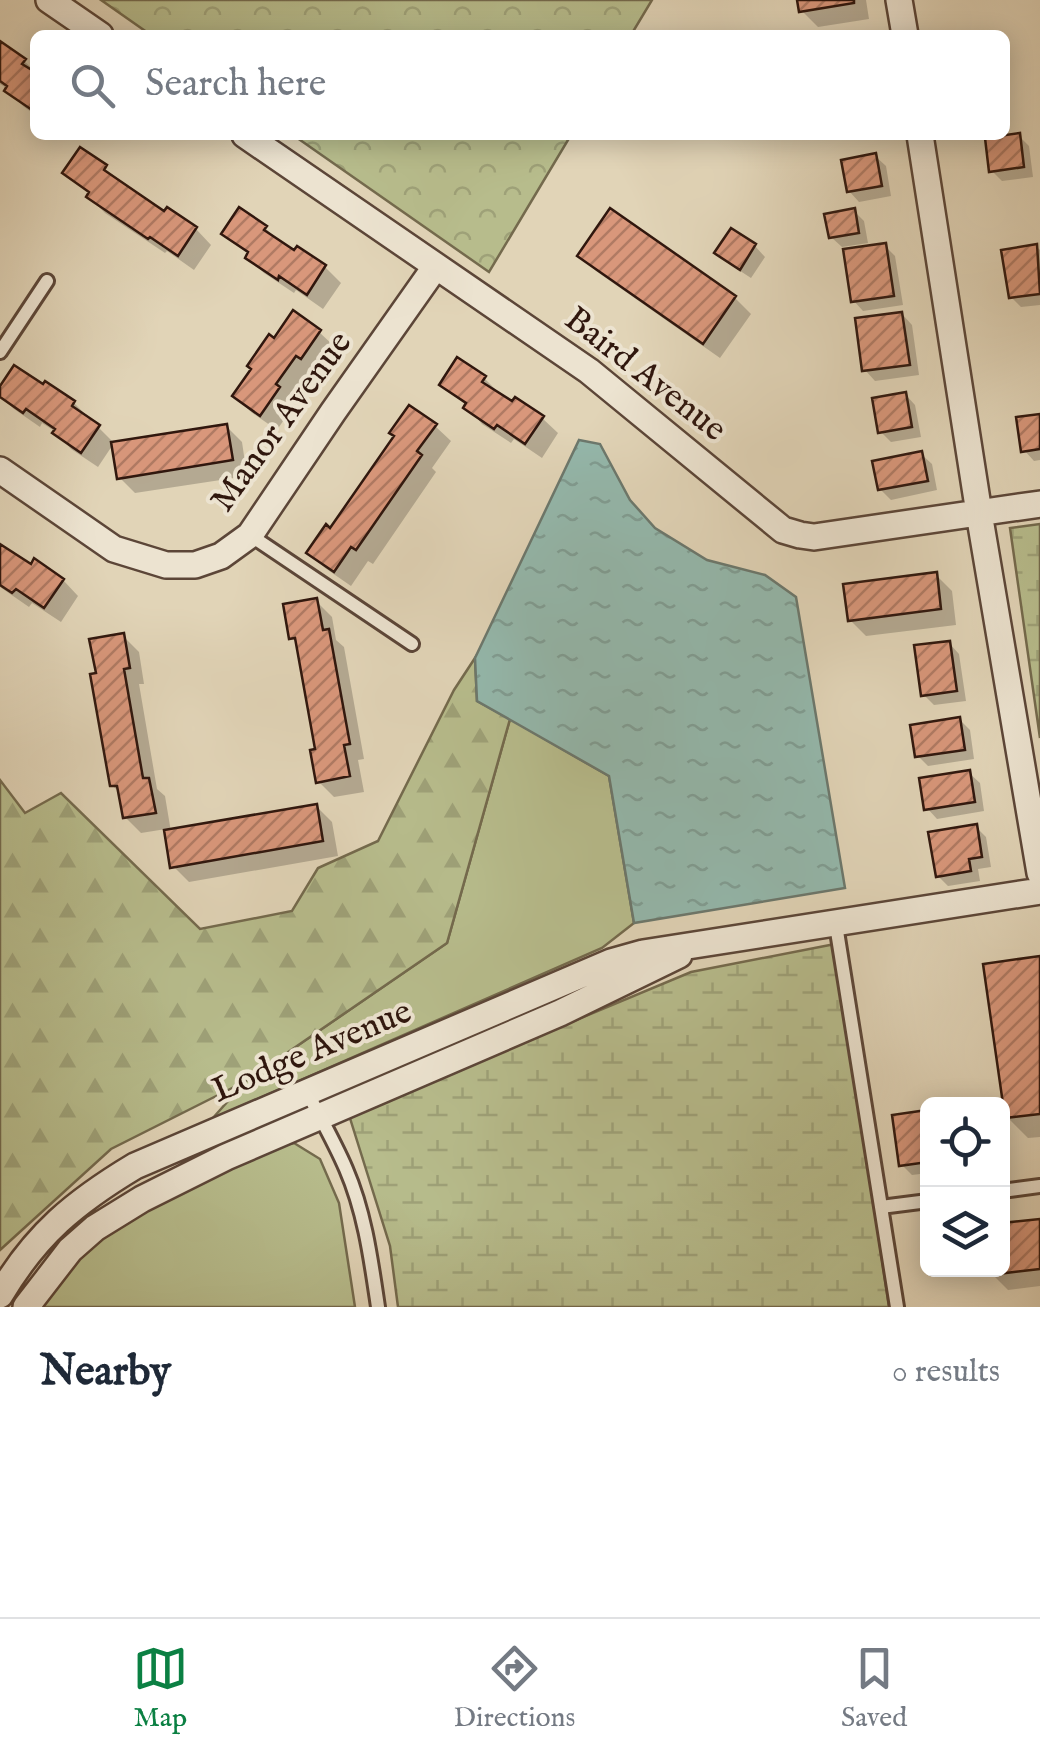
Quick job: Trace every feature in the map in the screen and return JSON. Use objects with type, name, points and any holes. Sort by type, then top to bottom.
[{"type":"street","points":[[49,0],[93,30]]},
{"type":"street","points":[[899,0],[904,30]]},
{"type":"street","name":"Baird Avenue","points":[[252,140],[589,371],[783,530],[814,537],[1040,504]]},
{"type":"street","points":[[921,140],[1040,873]]},
{"type":"street","name":"Manor Avenue","points":[[0,470],[114,549],[166,565],[195,565],[220,556],[250,535],[436,266]]},
{"type":"street","name":"Lodge Avenue","points":[[0,1294],[47,1230],[135,1166],[611,962],[642,953],[1040,892]]},
{"type":"street","name":"Lodge Avenue","points":[[26,1307],[70,1250],[119,1213],[226,1157],[560,1014],[696,945]]},
{"type":"lane","points":[[0,352],[47,281]]},
{"type":"lane","points":[[250,535],[412,644]]},
{"type":"lane","points":[[836,925],[897,1307]]},
{"type":"lane","points":[[306,1092],[347,1170],[368,1239],[378,1307]]},
{"type":"lane","points":[[1010,1190],[1040,1186]]},
{"type":"lane","points":[[881,1206],[920,1202]]},
{"type":"green space","points":[[101,0],[652,0],[634,30],[144,30]]},
{"type":"green space","points":[[300,140],[568,140],[489,272]]},
{"type":"green space","points":[[1040,524],[1040,738],[1010,528]]},
{"type":"green space","points":[[475,658],[477,701],[510,719],[447,943],[246,1081],[111,1149],[0,1250],[0,780],[25,813],[61,793],[200,929],[292,911],[318,868],[378,841],[454,690]]},
{"type":"green space","points":[[510,719],[609,776],[634,923],[602,948],[212,1119],[246,1081],[447,943]]},
{"type":"green space","points":[[835,944],[889,1307],[398,1307],[390,1246],[349,1115],[691,972]]},
{"type":"green space","points":[[294,1143],[320,1159],[339,1203],[355,1307],[41,1307],[62,1273],[123,1218],[266,1149]]},
{"type":"water","points":[[579,440],[600,444],[630,500],[655,528],[707,560],[765,575],[796,597],[845,888],[634,923],[609,776],[477,701],[475,658]]},
{"type":"building","points":[[797,0],[854,0],[854,3],[799,12]]},
{"type":"building","points":[[0,41],[26,59],[22,64],[30,69],[30,109],[4,91],[7,86],[0,81]]},
{"type":"building","points":[[1020,133],[1024,167],[989,172],[985,140],[1010,140],[1010,134]]},
{"type":"building","points":[[80,147],[107,165],[104,170],[164,211],[167,207],[197,227],[178,256],[86,197],[89,192],[62,173]]},
{"type":"building","points":[[876,153],[882,186],[847,192],[841,160]]},
{"type":"building","points":[[239,207],[294,250],[297,246],[326,265],[307,295],[245,258],[248,252],[221,234]]},
{"type":"building","points":[[610,208],[736,296],[703,344],[577,256]]},
{"type":"building","points":[[855,208],[859,233],[829,238],[824,214]]},
{"type":"building","points":[[731,228],[756,244],[740,270],[714,253]]},
{"type":"building","points":[[886,243],[894,296],[851,302],[843,249]]},
{"type":"building","points":[[1037,244],[1040,294],[1009,298],[1001,250]]},
{"type":"building","points":[[293,310],[321,330],[301,359],[296,356],[276,384],[280,387],[260,416],[232,396],[269,334],[274,338]]},
{"type":"building","points":[[902,312],[910,365],[862,371],[855,318]]},
{"type":"building","points":[[457,357],[486,376],[482,382],[544,416],[525,444],[463,408],[466,403],[439,385]]},
{"type":"building","points":[[14,365],[75,401],[72,406],[100,425],[81,453],[52,433],[55,429],[0,397],[0,386]]},
{"type":"building","points":[[906,392],[912,427],[878,433],[872,398]]},
{"type":"building","points":[[409,405],[437,424],[417,451],[422,455],[356,550],[351,547],[334,572],[306,553],[326,524],[330,528],[394,436],[389,433]]},
{"type":"building","points":[[1040,414],[1040,449],[1021,452],[1016,417]]},
{"type":"building","points":[[227,424],[233,460],[117,479],[111,442]]},
{"type":"building","points":[[922,451],[928,481],[878,490],[872,461]]},
{"type":"building","points":[[0,544],[31,564],[34,558],[64,579],[44,608],[16,589],[12,593],[0,585]]},
{"type":"building","points":[[937,572],[941,609],[848,621],[843,584]]},
{"type":"building","points":[[317,598],[323,630],[329,629],[350,744],[344,745],[350,776],[316,783],[310,750],[315,749],[295,638],[289,639],[283,604]]},
{"type":"building","points":[[124,633],[130,668],[124,669],[143,778],[149,778],[156,813],[123,818],[117,786],[110,786],[90,674],[96,673],[89,639]]},
{"type":"building","points":[[950,641],[957,691],[921,696],[914,645]]},
{"type":"building","points":[[960,717],[965,750],[915,757],[910,725]]},
{"type":"building","points":[[970,770],[975,802],[924,810],[919,778]]},
{"type":"building","points":[[317,804],[323,841],[170,868],[164,830]]},
{"type":"building","points":[[977,824],[982,857],[969,859],[971,871],[936,877],[928,832]]},
{"type":"building","points":[[1040,956],[1040,1114],[1010,1117],[1010,1097],[1002,1097],[983,964]]},
{"type":"building","points":[[920,1111],[920,1163],[899,1166],[892,1115]]},
{"type":"building","points":[[1040,1219],[1040,1269],[1010,1273],[1010,1222]]}]
